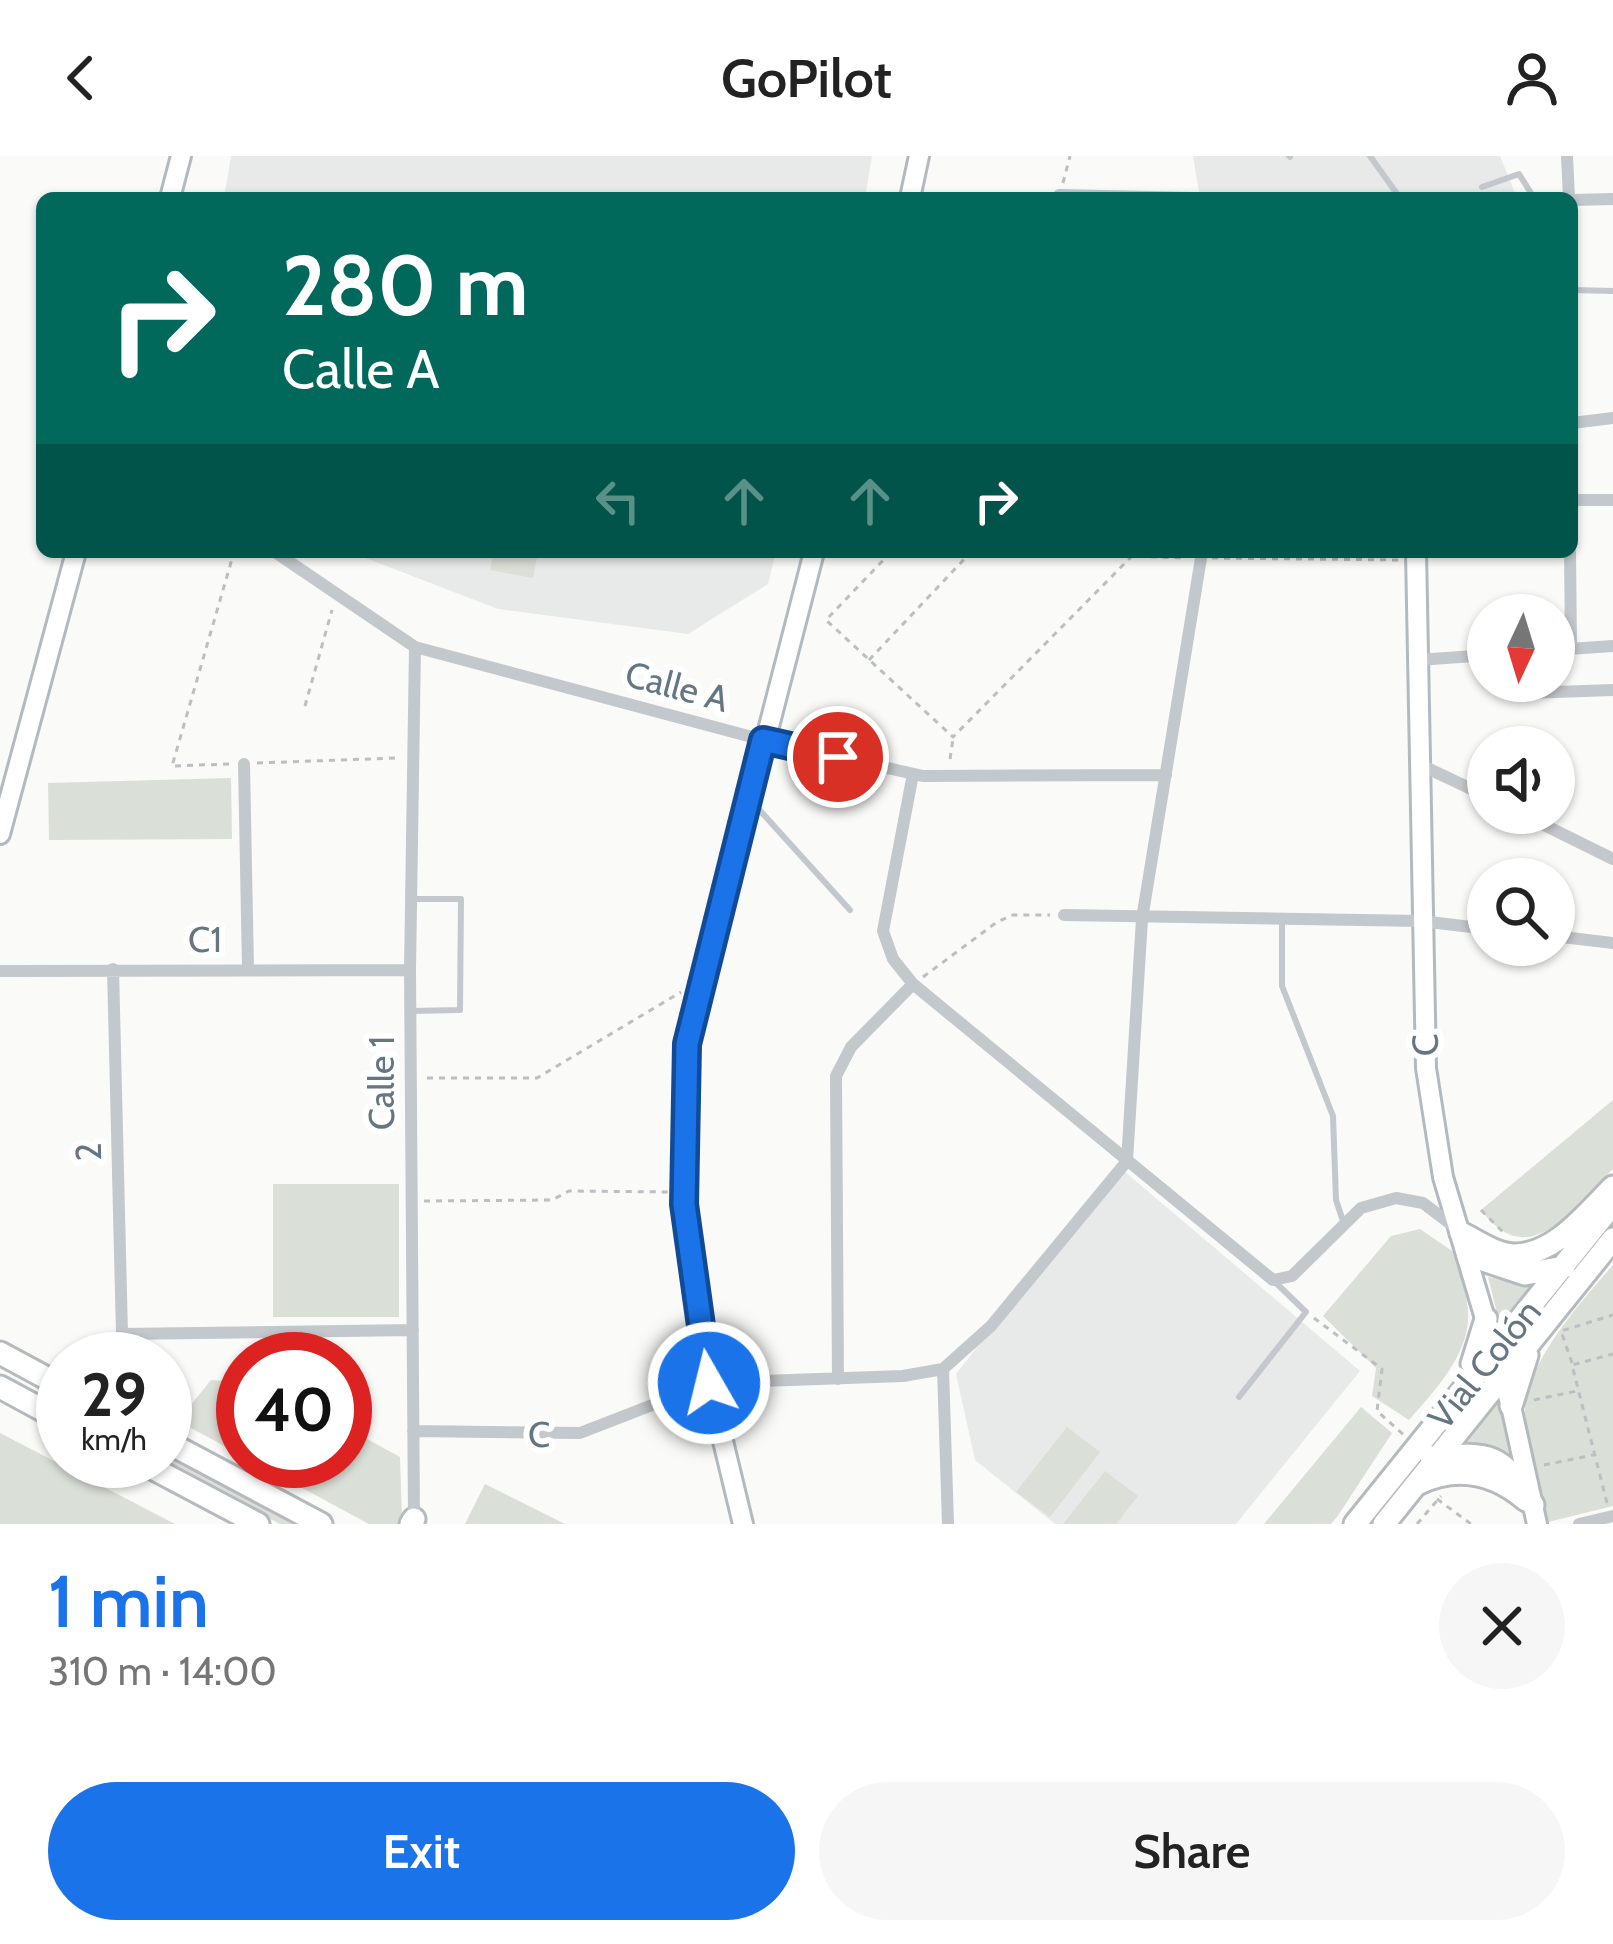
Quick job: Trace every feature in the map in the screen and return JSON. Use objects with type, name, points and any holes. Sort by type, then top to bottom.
[{"type":"main road","points":[[1465,1244],[1513,1255],[1531,1252],[1556,1241],[1613,1187]]},
{"type":"main road","name":"Vial Colón","points":[[1355,1524],[1407,1448],[1443,1414],[1613,1204]]},
{"type":"main road","name":"Vial Colón","points":[[1384,1524],[1613,1239]]},
{"type":"main road","points":[[1465,1244],[1525,1274],[1594,1262]]},
{"type":"main road","points":[[1443,1414],[1478,1354],[1486,1319]]},
{"type":"main road","points":[[1511,1406],[1535,1334]]},
{"type":"main road","points":[[0,1353],[36,1372]]},
{"type":"main road","points":[[0,1387],[36,1406]]},
{"type":"main road","points":[[1407,1448],[1437,1457],[1492,1458],[1512,1471],[1535,1515]]},
{"type":"main road","points":[[192,1455],[321,1524]]},
{"type":"main road","points":[[1416,1484],[1440,1474],[1466,1471],[1497,1480],[1535,1515]]},
{"type":"main road","points":[[190,1488],[258,1524]]},
{"type":"street","points":[[172,192],[181,156]]},
{"type":"street","points":[[911,192],[919,156]]},
{"type":"street","points":[[1568,156],[1570,192]]},
{"type":"street","points":[[1578,199],[1613,199]]},
{"type":"street","points":[[1578,422],[1613,418]]},
{"type":"street","points":[[1578,500],[1613,500]]},
{"type":"street","points":[[0,834],[74,558]]},
{"type":"street","name":"Calle A","points":[[284,558],[415,647],[763,740],[913,774],[1166,776]]},
{"type":"street","points":[[743,1524],[709,1383],[684,1192],[687,1044],[812,558]]},
{"type":"street","points":[[948,1524],[943,1369],[992,1326],[1127,1161],[1142,919],[1202,558]]},
{"type":"street","name":"C","points":[[1416,558],[1426,1068],[1443,1178],[1511,1406],[1535,1515]]},
{"type":"street","points":[[1570,558],[1570,594]]},
{"type":"street","points":[[1575,649],[1613,646]]},
{"type":"street","name":"Calle 1","points":[[414,1522],[410,970],[415,647]]},
{"type":"street","points":[[1418,660],[1467,656]]},
{"type":"street","points":[[1575,692],[1613,691]]},
{"type":"street","points":[[244,764],[248,968]]},
{"type":"street","points":[[1421,765],[1467,787]]},
{"type":"street","points":[[913,774],[883,931],[893,959],[913,984],[1273,1280],[1292,1276],[1361,1208],[1396,1198],[1423,1203],[1465,1244]]},
{"type":"street","points":[[1562,834],[1613,859]]},
{"type":"street","points":[[1064,916],[1421,921],[1467,926]]},
{"type":"street","points":[[1575,938],[1613,943]]},
{"type":"street","name":"2","points":[[113,970],[122,1334],[412,1330]]},
{"type":"street","name":"C1","points":[[0,971],[410,970]]},
{"type":"street","points":[[838,1379],[836,1076],[850,1046],[913,984]]},
{"type":"street","name":"C","points":[[413,1431],[580,1433],[709,1383],[903,1376],[943,1369]]},
{"type":"street","points":[[1579,1524],[1612,1516]]},
{"type":"lane","points":[[1370,156],[1396,192]]},
{"type":"lane","points":[[1482,187],[1519,174],[1530,192]]},
{"type":"lane","points":[[1578,290],[1613,291]]},
{"type":"lane","points":[[749,798],[850,910]]},
{"type":"lane","points":[[410,1011],[460,1010],[461,899],[411,899]]},
{"type":"lane","points":[[1282,920],[1282,986],[1333,1116],[1336,1200],[1344,1224]]},
{"type":"lane","points":[[1239,1397],[1306,1312],[1273,1280]]},
{"type":"path","points":[[1060,192],[1070,156]]},
{"type":"path","points":[[232,558],[172,766],[413,758]]},
{"type":"path","points":[[885,558],[826,620],[953,737]]},
{"type":"path","points":[[869,660],[965,558]]},
{"type":"path","points":[[948,776],[953,737],[1130,558]]},
{"type":"path","points":[[305,706],[336,593]]},
{"type":"path","points":[[913,984],[997,922],[1013,916],[1064,916]]},
{"type":"path","points":[[411,1078],[538,1078],[704,979]]},
{"type":"path","points":[[412,1201],[552,1200],[568,1191],[684,1192]]},
{"type":"path","points":[[1480,1210],[1502,1233],[1523,1240]]},
{"type":"path","points":[[1306,1312],[1382,1369],[1377,1411],[1407,1448]]},
{"type":"path","points":[[1561,1331],[1574,1315]]},
{"type":"path","points":[[1561,1331],[1613,1315]]},
{"type":"path","points":[[1561,1331],[1612,1516]]},
{"type":"path","points":[[1572,1365],[1613,1354]]},
{"type":"path","points":[[1511,1406],[1579,1390]]},
{"type":"path","points":[[1525,1470],[1595,1454]]},
{"type":"path","points":[[1416,1484],[1471,1524]]},
{"type":"path","points":[[1417,1524],[1436,1498],[1453,1490]]},
{"type":"shaded area","points":[[231,156],[872,156],[866,192],[225,192]]},
{"type":"shaded area","points":[[1193,156],[1500,156],[1515,192],[1199,192]]},
{"type":"shaded area","points":[[366,558],[774,558],[768,584],[688,634],[498,609]]},
{"type":"shaded area","points":[[493,558],[537,558],[533,578],[490,570]]},
{"type":"shaded area","points":[[231,778],[232,839],[49,840],[48,783]]},
{"type":"shaded area","points":[[1613,1100],[1613,1169],[1566,1216],[1533,1236],[1517,1236],[1499,1228],[1481,1210]]},
{"type":"shaded area","points":[[1118,1166],[1360,1371],[1236,1524],[1055,1524],[975,1460],[956,1374]]},
{"type":"shaded area","points":[[273,1184],[399,1184],[399,1317],[273,1317]]},
{"type":"shaded area","points":[[1420,1229],[1455,1253],[1468,1311],[1458,1356],[1409,1420],[1372,1396],[1376,1368],[1323,1316],[1391,1236]]},
{"type":"shaded area","points":[[1613,1265],[1613,1506],[1548,1522],[1529,1445],[1526,1399],[1556,1336]]},
{"type":"shaded area","points":[[1488,1277],[1533,1284],[1501,1329]]},
{"type":"shaded area","points":[[211,1380],[216,1380],[216,1441],[192,1429],[192,1404]]},
{"type":"shaded area","points":[[1501,1399],[1517,1461],[1465,1445]]},
{"type":"shaded area","points":[[1361,1407],[1392,1433],[1337,1517],[1331,1524],[1264,1524]]},
{"type":"shaded area","points":[[1067,1427],[1100,1452],[1050,1517],[1016,1492]]},
{"type":"shaded area","points":[[0,1433],[36,1452],[36,1488],[106,1488],[175,1524],[0,1524]]},
{"type":"shaded area","points":[[372,1442],[400,1457],[402,1517],[398,1524],[369,1524],[302,1488],[372,1488]]},
{"type":"shaded area","points":[[192,1466],[216,1479],[216,1488],[233,1488],[301,1524],[280,1524],[192,1477]]},
{"type":"shaded area","points":[[1105,1471],[1138,1496],[1116,1524],[1063,1524]]},
{"type":"shaded area","points":[[485,1484],[565,1524],[465,1524]]},
{"type":"route","points":[[709,1383],[684,1204],[687,1044],[763,740],[838,757]]}]
